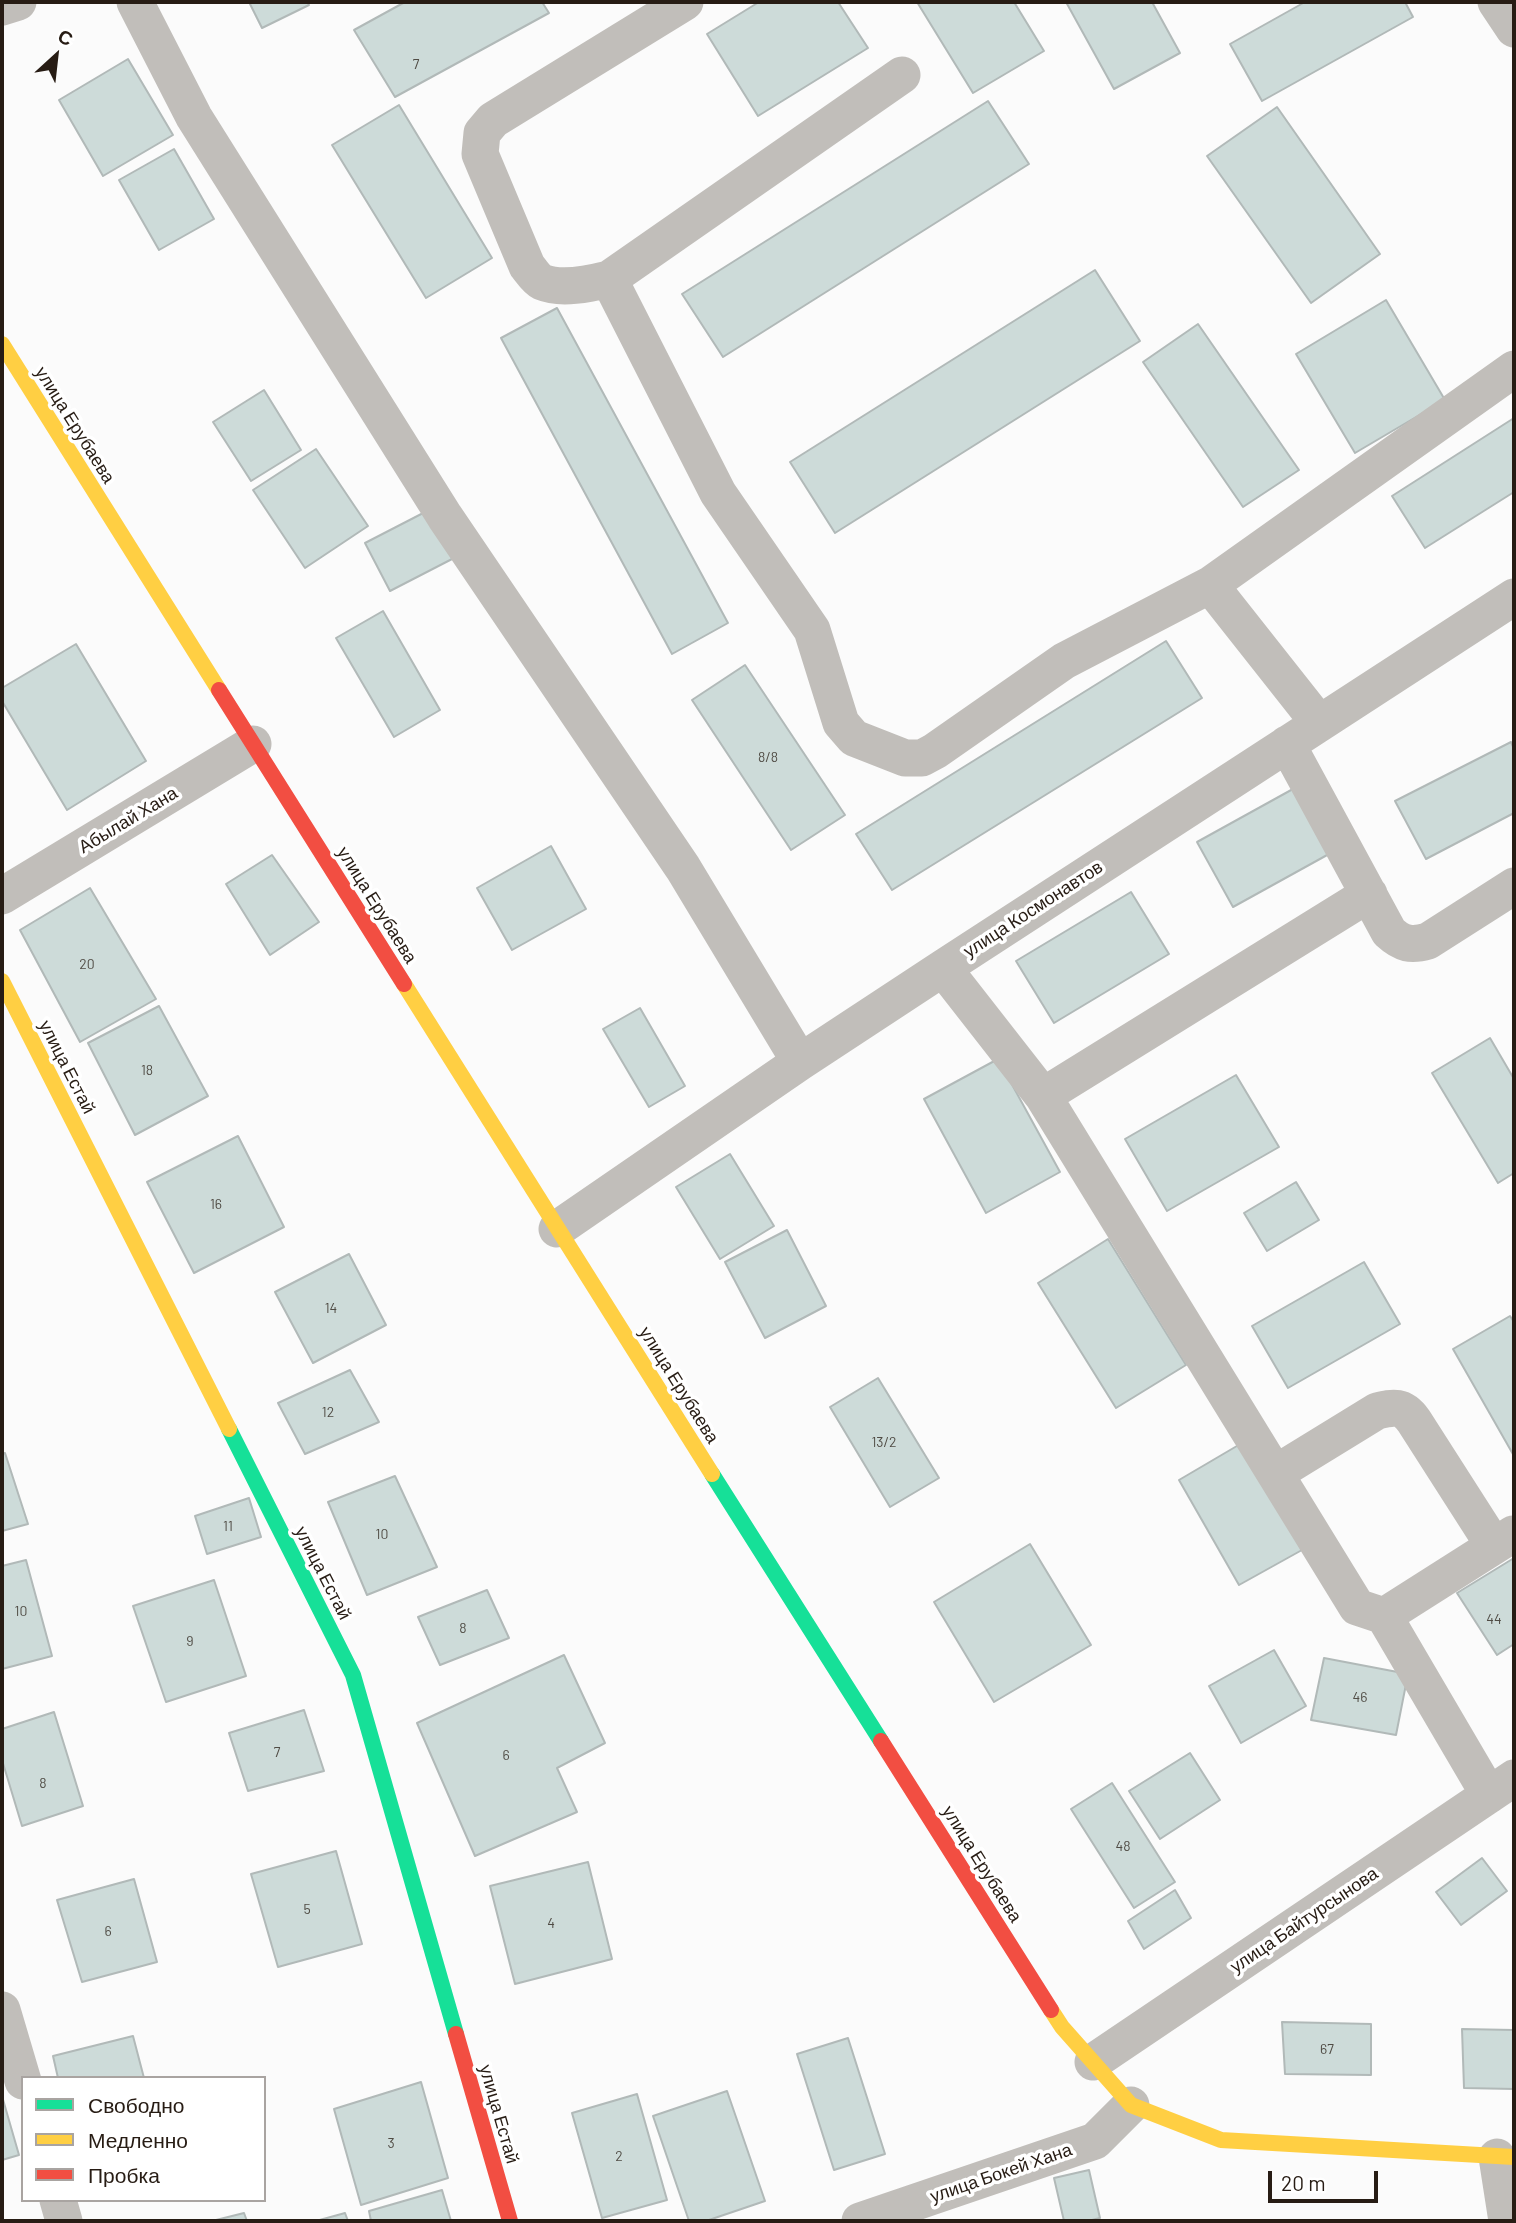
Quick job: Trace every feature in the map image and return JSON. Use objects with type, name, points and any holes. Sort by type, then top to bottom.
[{"type":"street","points":[[2,8],[18,2]]},
{"type":"street","points":[[135,2],[194,117],[445,517],[683,867],[800,1062]]},
{"type":"street","points":[[685,2],[493,120],[482,133],[481,154],[527,266],[540,281],[557,285],[593,283],[608,279],[902,75]]},
{"type":"street","points":[[1496,2],[1514,29]]},
{"type":"street","points":[[608,279],[718,493],[812,630],[841,723],[854,738],[905,758],[922,758],[935,751],[1064,661],[1210,585],[1514,369]]},
{"type":"street","name":"улица Ерубаева","points":[[2,344],[557,1229],[1062,2026],[1131,2105],[1221,2140],[1506,2157]]},
{"type":"street","points":[[1210,585],[1319,723]]},
{"type":"street","name":"улица Космонавтов","points":[[557,1229],[800,1062],[1514,597]]},
{"type":"street","name":"Абылай Хана","points":[[2,895],[253,744]]},
{"type":"street","points":[[1287,744],[1389,932],[1398,941],[1412,946],[1428,941],[1514,886]]},
{"type":"street","points":[[1043,1096],[1369,894]]},
{"type":"street","points":[[943,968],[1043,1096],[1357,1607],[1384,1616],[1502,1786]]},
{"type":"street","name":"улица Естай","points":[[2,981],[353,1675],[510,2221]]},
{"type":"street","points":[[1276,1473],[1377,1411],[1395,1407],[1409,1414],[1504,1540],[1384,1616]]},
{"type":"street","name":"улица Байтурсынова","points":[[1093,2062],[1502,1786]]},
{"type":"street","points":[[2,2010],[22,2076]]},
{"type":"street","name":"улица Бокей Хана","points":[[860,2221],[1096,2141],[1131,2105]]},
{"type":"street","points":[[1506,2157],[1507,2221]]},
{"type":"street","points":[[59,2202],[64,2221]]},
{"type":"building","points":[[249,2],[307,2],[309,5],[262,28]]},
{"type":"building","points":[[405,2],[542,2],[549,13],[395,97],[354,30]]},
{"type":"building","points":[[759,2],[838,2],[868,48],[758,116],[707,34]]},
{"type":"building","points":[[917,2],[1014,2],[1044,51],[973,93]]},
{"type":"building","points":[[1066,2],[1152,2],[1180,53],[1114,89]]},
{"type":"building","points":[[1305,2],[1405,2],[1413,17],[1262,101],[1230,44]]},
{"type":"building","points":[[128,59],[173,135],[103,176],[59,100]]},
{"type":"building","points":[[988,101],[1029,164],[723,357],[682,294]]},
{"type":"building","points":[[399,105],[492,258],[426,298],[332,145]]},
{"type":"building","points":[[1277,107],[1380,254],[1311,303],[1207,156]]},
{"type":"building","points":[[174,149],[214,219],[159,250],[119,180]]},
{"type":"building","points":[[1095,270],[1140,341],[835,533],[790,462]]},
{"type":"building","points":[[1386,300],[1445,400],[1355,453],[1296,354]]},
{"type":"building","points":[[557,308],[728,623],[672,654],[501,338]]},
{"type":"building","points":[[1198,324],[1299,470],[1243,507],[1143,362]]},
{"type":"building","points":[[264,390],[301,450],[251,481],[213,422]]},
{"type":"building","points":[[1514,418],[1514,492],[1425,548],[1392,496]]},
{"type":"building","points":[[316,449],[368,526],[305,568],[253,490]]},
{"type":"building","points":[[429,510],[454,558],[390,591],[365,543]]},
{"type":"building","points":[[383,611],[440,710],[394,737],[336,638]]},
{"type":"building","points":[[1166,641],[1202,698],[892,890],[856,834]]},
{"type":"building","points":[[76,644],[146,761],[67,810],[2,701],[2,688]]},
{"type":"building","points":[[745,665],[845,815],[791,850],[692,700]]},
{"type":"building","points":[[1511,742],[1514,749],[1514,813],[1426,859],[1395,801]]},
{"type":"building","points":[[1302,784],[1338,849],[1233,907],[1197,842]]},
{"type":"building","points":[[551,846],[586,909],[512,950],[477,888]]},
{"type":"building","points":[[272,855],[319,922],[270,955],[226,884]]},
{"type":"building","points":[[90,888],[156,999],[80,1042],[20,930]]},
{"type":"building","points":[[1131,892],[1169,954],[1054,1023],[1016,961]]},
{"type":"building","points":[[159,1006],[208,1096],[135,1135],[88,1043]]},
{"type":"building","points":[[640,1008],[685,1086],[649,1107],[603,1029]]},
{"type":"building","points":[[1490,1038],[1514,1079],[1514,1173],[1498,1183],[1432,1073]]},
{"type":"building","points":[[998,1059],[1060,1172],[986,1213],[924,1099]]},
{"type":"building","points":[[1236,1075],[1279,1147],[1167,1211],[1125,1139]]},
{"type":"building","points":[[238,1136],[284,1227],[194,1273],[147,1182]]},
{"type":"building","points":[[730,1154],[774,1226],[720,1259],[676,1187]]},
{"type":"building","points":[[1296,1182],[1319,1220],[1267,1251],[1244,1213]]},
{"type":"building","points":[[787,1230],[826,1306],[765,1338],[725,1262]]},
{"type":"building","points":[[1108,1239],[1186,1365],[1116,1408],[1038,1283]]},
{"type":"building","points":[[349,1254],[386,1325],[313,1363],[275,1292]]},
{"type":"building","points":[[1364,1262],[1400,1324],[1288,1388],[1252,1326]]},
{"type":"building","points":[[1510,1316],[1514,1322],[1514,1456],[1453,1349]]},
{"type":"building","points":[[350,1370],[379,1422],[305,1454],[278,1403]]},
{"type":"building","points":[[878,1378],[939,1478],[890,1507],[830,1407]]},
{"type":"building","points":[[1242,1443],[1302,1550],[1239,1585],[1179,1480]]},
{"type":"building","points":[[5,1453],[28,1524],[2,1531],[2,1454]]},
{"type":"building","points":[[395,1476],[437,1567],[367,1595],[328,1502]]},
{"type":"building","points":[[249,1498],[261,1537],[207,1554],[195,1516]]},
{"type":"building","points":[[1030,1544],[1091,1645],[994,1702],[934,1602]]},
{"type":"building","points":[[1514,1558],[1514,1644],[1497,1655],[1457,1593]]},
{"type":"building","points":[[26,1560],[52,1656],[2,1669],[2,1566]]},
{"type":"building","points":[[214,1580],[246,1676],[166,1702],[133,1606]]},
{"type":"building","points":[[487,1590],[509,1638],[440,1665],[418,1617]]},
{"type":"building","points":[[1274,1650],[1306,1706],[1241,1743],[1209,1686]]},
{"type":"building","points":[[564,1655],[605,1743],[557,1768],[577,1812],[475,1856],[417,1723]]},
{"type":"building","points":[[1324,1658],[1408,1674],[1396,1735],[1311,1720]]},
{"type":"building","points":[[304,1710],[324,1771],[248,1791],[229,1733]]},
{"type":"building","points":[[54,1712],[83,1806],[22,1826],[2,1760],[2,1729]]},
{"type":"building","points":[[1190,1753],[1220,1800],[1160,1839],[1129,1791]]},
{"type":"building","points":[[1112,1783],[1175,1882],[1134,1908],[1071,1809]]},
{"type":"building","points":[[336,1851],[362,1944],[278,1967],[251,1874]]},
{"type":"building","points":[[1482,1858],[1507,1891],[1461,1925],[1436,1892]]},
{"type":"building","points":[[588,1862],[612,1959],[515,1984],[490,1886]]},
{"type":"building","points":[[134,1879],[157,1962],[82,1982],[57,1900]]},
{"type":"building","points":[[1175,1890],[1191,1918],[1144,1949],[1128,1921]]},
{"type":"building","points":[[1282,2022],[1371,2024],[1371,2075],[1285,2074]]},
{"type":"building","points":[[1462,2029],[1514,2030],[1514,2089],[1464,2088]]},
{"type":"building","points":[[133,2036],[143,2076],[58,2076],[53,2056]]},
{"type":"building","points":[[848,2038],[885,2154],[834,2170],[797,2054]]},
{"type":"building","points":[[421,2082],[448,2178],[361,2205],[334,2109]]},
{"type":"building","points":[[727,2091],[765,2201],[706,2221],[689,2221],[653,2116]]},
{"type":"building","points":[[637,2094],[667,2200],[602,2218],[572,2113]]},
{"type":"building","points":[[2,2096],[19,2155],[2,2160]]},
{"type":"building","points":[[1089,2170],[1100,2218],[1064,2221],[1054,2178]]},
{"type":"building","points":[[442,2190],[451,2221],[371,2221],[369,2211]]},
{"type":"building","points":[[244,2213],[247,2221],[212,2221]]},
{"type":"building","points":[[345,2213],[348,2221],[316,2221]]},
{"type":"traffic: fast","points":[[229,1429],[353,1675],[456,2034]]},
{"type":"traffic: fast","points":[[712,1474],[881,1741]]},
{"type":"traffic: slow","points":[[2,344],[219,690]]},
{"type":"traffic: slow","points":[[2,981],[229,1429]]},
{"type":"traffic: slow","points":[[404,984],[712,1474]]},
{"type":"traffic: slow","points":[[1051,2010],[1062,2027],[1131,2105],[1221,2140],[1514,2157]]},
{"type":"traffic: jam","points":[[219,690],[404,984]]},
{"type":"traffic: jam","points":[[881,1741],[1051,2010]]},
{"type":"traffic: jam","points":[[456,2034],[510,2221]]}]
